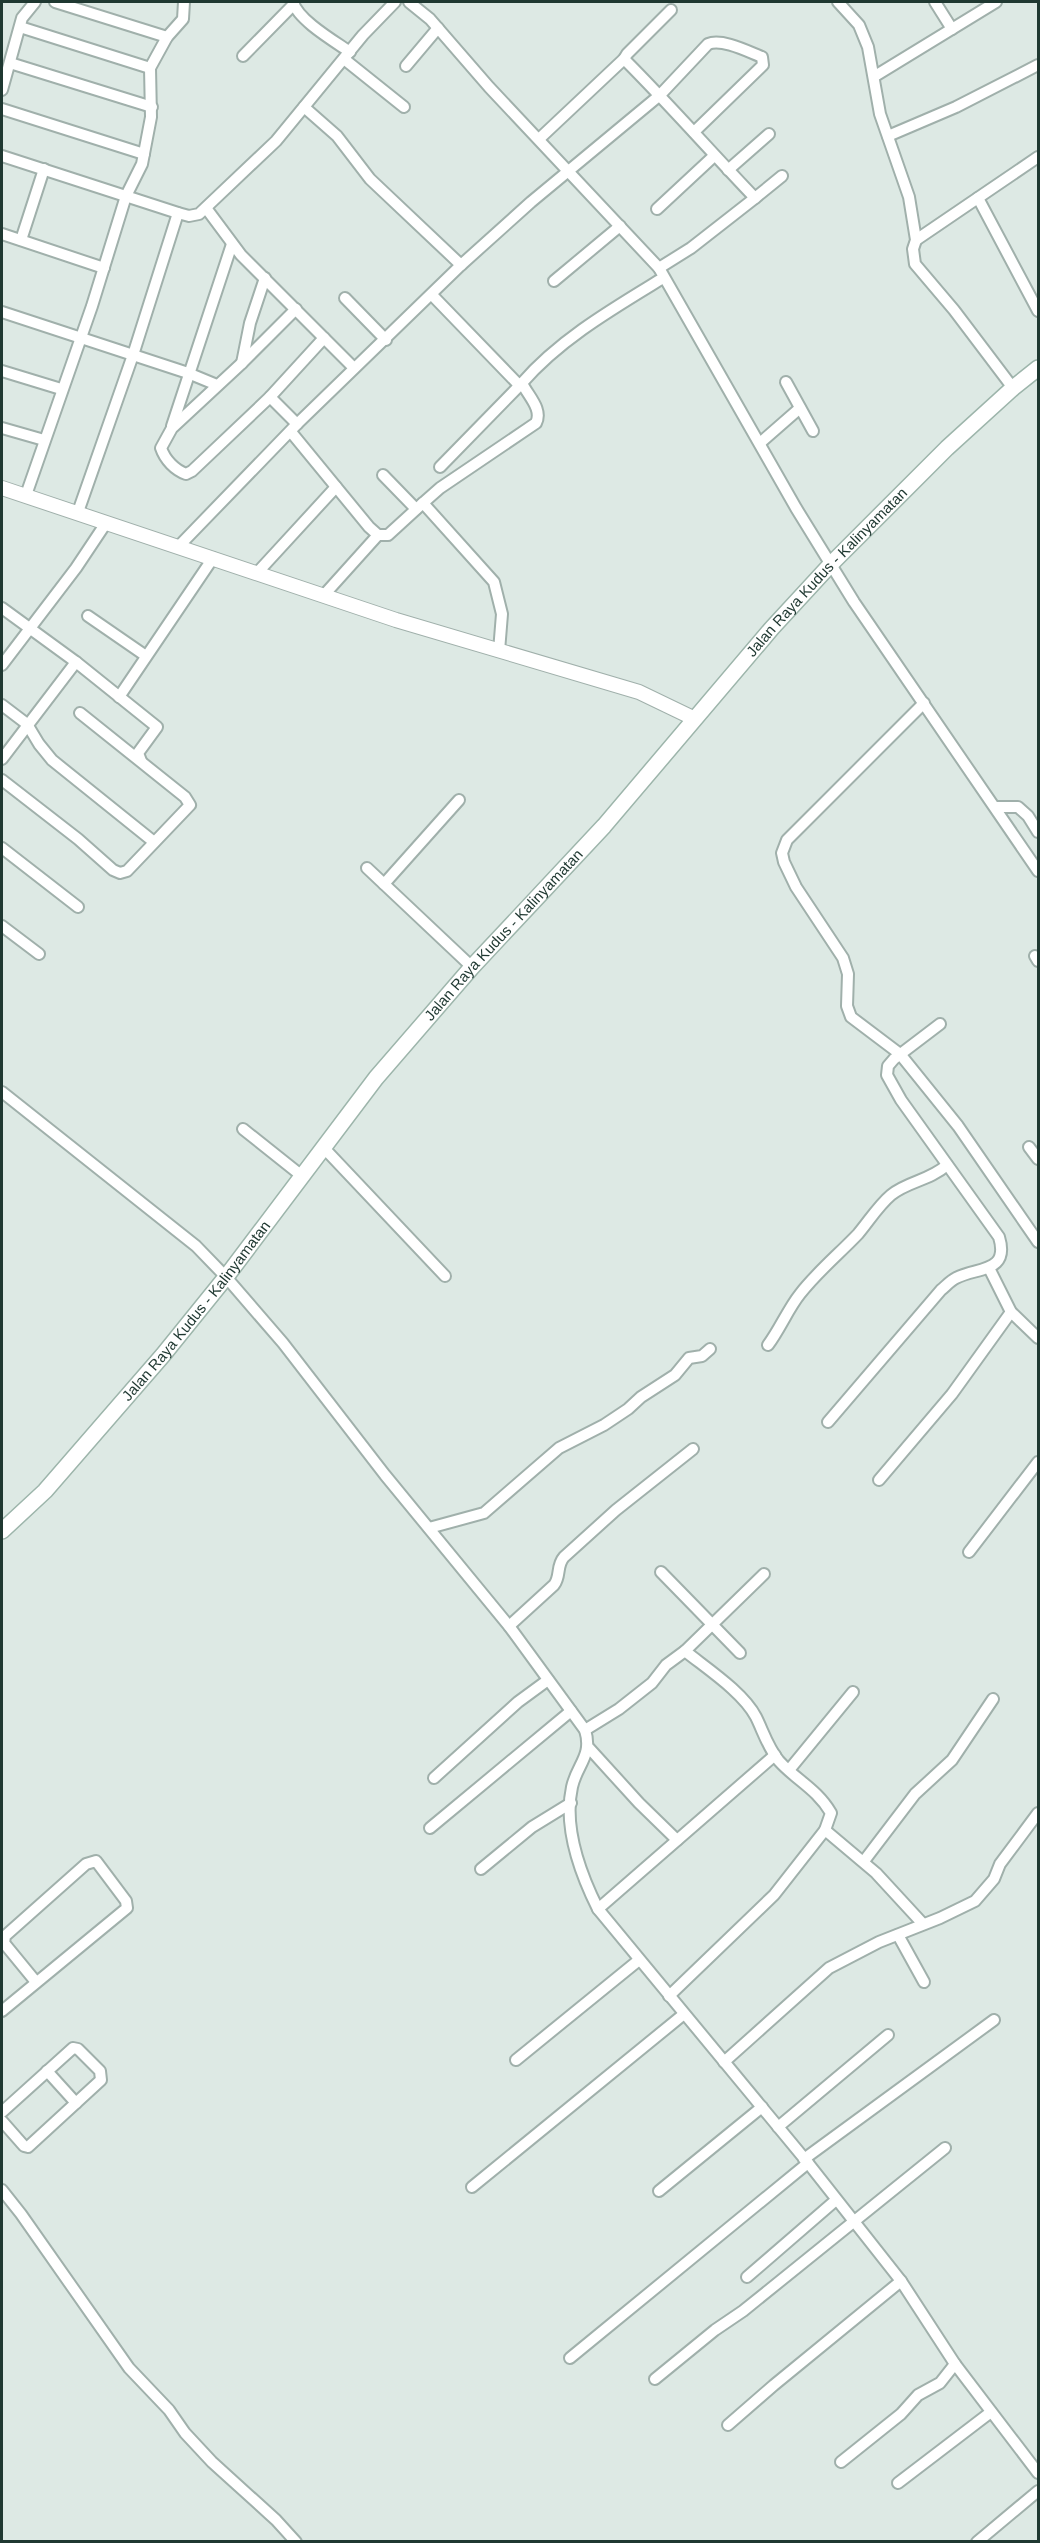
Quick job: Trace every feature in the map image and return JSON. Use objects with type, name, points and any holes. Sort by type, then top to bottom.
[{"type":"main road","name":"Jalan Raya Kudus - Kalinyamatan","points":[[2,1531],[45,1491],[108,1421],[226,1277],[376,1078],[472,967],[604,825],[764,636],[831,564],[947,448],[1038,368]]},
{"type":"street","points":[[2,90],[25,12],[35,2]]},
{"type":"street","points":[[55,2],[167,37]]},
{"type":"street","points":[[27,495],[126,196],[139,174],[152,107],[150,68],[167,37],[183,19],[181,2]]},
{"type":"street","points":[[2,156],[178,213],[193,215],[206,208],[264,154],[395,2]]},
{"type":"street","points":[[409,2],[424,12],[489,87],[570,171],[661,273],[831,564],[875,634],[1038,870]]},
{"type":"street","points":[[838,2],[864,35],[875,76],[880,114],[909,197],[916,240],[913,249],[915,264],[954,310],[1013,388]]},
{"type":"street","points":[[935,2],[952,29]]},
{"type":"street","points":[[875,76],[996,2]]},
{"type":"street","points":[[243,57],[294,3],[307,20],[404,107]]},
{"type":"street","points":[[539,139],[624,59],[671,10]]},
{"type":"street","points":[[20,27],[150,68]]},
{"type":"street","points":[[406,66],[438,28]]},
{"type":"street","points":[[178,547],[354,368],[386,340],[461,266],[531,202],[660,94],[710,43],[727,45],[762,57],[763,65],[694,132]]},
{"type":"street","points":[[624,59],[660,94],[714,156],[755,198]]},
{"type":"street","points":[[10,63],[152,107]]},
{"type":"street","points":[[888,136],[956,107],[1038,65]]},
{"type":"street","points":[[304,107],[337,136],[370,179],[461,266]]},
{"type":"street","points":[[2,109],[144,154]]},
{"type":"street","points":[[728,170],[769,134]]},
{"type":"street","points":[[657,209],[714,156]]},
{"type":"street","points":[[916,240],[1038,157]]},
{"type":"street","points":[[21,240],[44,169]]},
{"type":"street","points":[[440,467],[531,372],[661,273],[782,176]]},
{"type":"street","points":[[978,198],[1038,310]]},
{"type":"street","points":[[206,208],[232,244],[354,368]]},
{"type":"street","points":[[78,512],[133,355],[178,213]]},
{"type":"street","points":[[554,280],[620,226]]},
{"type":"street","points":[[2,234],[104,268]]},
{"type":"street","points":[[232,244],[171,428],[161,448],[168,460],[186,474],[270,397],[324,338]]},
{"type":"street","points":[[242,363],[250,323],[265,278]]},
{"type":"street","points":[[324,595],[378,535],[388,535],[440,488],[536,423],[539,417],[537,409],[521,384],[432,296]]},
{"type":"street","points":[[345,298],[386,340]]},
{"type":"street","points":[[171,428],[242,363],[296,309]]},
{"type":"street","points":[[2,312],[188,373],[217,385]]},
{"type":"street","points":[[2,371],[61,389]]},
{"type":"street","points":[[786,382],[813,431]]},
{"type":"street","points":[[270,397],[336,487],[378,535]]},
{"type":"street","points":[[760,443],[800,408]]},
{"type":"street","points":[[2,428],[44,440]]},
{"type":"street","points":[[383,474],[419,506],[494,582],[502,614],[499,651]]},
{"type":"street","points":[[257,573],[336,487]]},
{"type":"street","points":[[2,488],[324,595],[499,651],[639,692],[693,718]]},
{"type":"street","points":[[2,662],[29,630],[106,523]]},
{"type":"street","points":[[118,697],[213,558]]},
{"type":"street","points":[[2,608],[29,630],[76,662],[157,727],[138,753],[141,761]]},
{"type":"street","points":[[88,616],[146,656]]},
{"type":"street","points":[[2,759],[76,662]]},
{"type":"street","points":[[924,703],[787,840],[782,853],[796,887],[843,958],[848,974],[847,1006],[851,1017],[900,1054],[958,1126],[1038,1242]]},
{"type":"street","points":[[2,705],[27,724],[39,744],[52,759],[154,842]]},
{"type":"street","points":[[2,780],[78,839],[113,870],[120,873],[127,871],[185,812],[190,804],[185,797],[80,713]]},
{"type":"street","points":[[384,884],[459,800]]},
{"type":"street","points":[[996,807],[1018,807],[1028,816],[1038,832]]},
{"type":"street","points":[[2,848],[78,907]]},
{"type":"street","points":[[367,868],[472,967]]},
{"type":"street","points":[[2,926],[39,954]]},
{"type":"street","points":[[828,1422],[941,1290],[956,1278],[989,1268],[996,1264],[1001,1256],[1002,1246],[999,1238],[891,1085],[887,1075],[888,1066],[900,1054],[940,1024]]},
{"type":"street","points":[[2,1092],[196,1246],[226,1277],[283,1343],[385,1475],[509,1626],[585,1730],[589,1748],[639,1803],[677,1840]]},
{"type":"street","points":[[243,1129],[302,1176]]},
{"type":"street","points":[[323,1147],[445,1276]]},
{"type":"street","points":[[1029,1148],[1038,1159]]},
{"type":"street","points":[[768,1344],[780,1329],[799,1295],[860,1231],[884,1201],[902,1188],[936,1176],[947,1165]]},
{"type":"street","points":[[989,1268],[1011,1312],[1038,1338]]},
{"type":"street","points":[[879,1480],[952,1394],[1011,1312]]},
{"type":"street","points":[[429,1528],[484,1514],[559,1448],[604,1425],[675,1375],[689,1358],[702,1356],[710,1349]]},
{"type":"street","points":[[509,1626],[554,1585],[558,1577],[558,1567],[564,1557],[622,1505],[693,1449]]},
{"type":"street","points":[[969,1552],[1038,1462]]},
{"type":"street","points":[[661,1572],[740,1653]]},
{"type":"street","points":[[585,1730],[619,1709],[652,1683],[666,1665],[685,1651],[764,1574]]},
{"type":"street","points":[[669,1996],[774,1895],[825,1830],[831,1813],[811,1787],[789,1770],[775,1755],[751,1710],[722,1679],[685,1651]]},
{"type":"street","points":[[434,1778],[518,1702],[548,1680]]},
{"type":"street","points":[[789,1770],[853,1692]]},
{"type":"street","points":[[864,1861],[915,1794],[952,1760],[993,1699]]},
{"type":"street","points":[[430,1828],[571,1711]]},
{"type":"street","points":[[589,1748],[575,1777],[571,1803],[574,1848],[587,1887],[598,1909],[806,2161],[900,2281],[955,2364],[1038,2473]]},
{"type":"street","points":[[598,1909],[775,1755]]},
{"type":"street","points":[[482,1869],[532,1827],[571,1803]]},
{"type":"street","points":[[724,2062],[829,1968],[898,1935],[963,1908],[983,1892],[994,1879],[1000,1864],[1038,1813]]},
{"type":"street","points":[[825,1830],[864,1861],[923,1924]]},
{"type":"street","points":[[2,2012],[127,1906],[126,1901],[96,1861],[87,1864],[4,1936],[4,1943],[36,1982]]},
{"type":"street","points":[[898,1935],[924,1982]]},
{"type":"street","points":[[516,2060],[639,1960]]},
{"type":"street","points":[[472,2187],[684,2014]]},
{"type":"street","points":[[570,2358],[806,2161],[994,2020]]},
{"type":"street","points":[[778,2127],[888,2035]]},
{"type":"street","points":[[2,2112],[73,2048],[78,2049],[100,2071],[101,2080],[28,2147],[24,2146],[2,2121]]},
{"type":"street","points":[[47,2071],[76,2103]]},
{"type":"street","points":[[659,2191],[762,2107]]},
{"type":"street","points":[[655,2379],[945,2148]]},
{"type":"street","points":[[2,2190],[129,2368],[169,2410],[185,2433],[212,2462],[296,2541]]},
{"type":"street","points":[[747,2277],[836,2200]]},
{"type":"street","points":[[728,2425],[900,2281]]},
{"type":"street","points":[[841,2462],[900,2414],[918,2395],[942,2382],[955,2364]]},
{"type":"street","points":[[898,2483],[991,2412]]},
{"type":"street","points":[[977,2541],[1038,2491]]}]
